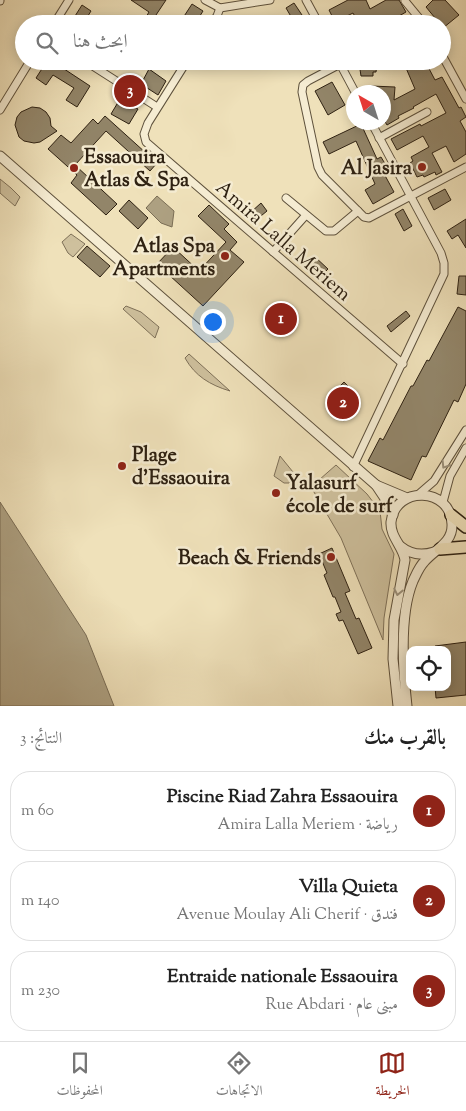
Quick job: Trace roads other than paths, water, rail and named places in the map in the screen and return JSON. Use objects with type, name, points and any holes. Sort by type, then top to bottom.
[{"type":"highway","points":[[450,515],[466,527]]},
{"type":"highway","points":[[437,550],[466,547]]},
{"type":"street","points":[[60,15],[69,0]]},
{"type":"street","points":[[205,0],[220,8],[270,0]]},
{"type":"street","points":[[306,0],[314,15]]},
{"type":"street","points":[[405,1],[416,15]]},
{"type":"street","points":[[217,15],[220,8]]},
{"type":"street","points":[[0,110],[24,70]]},
{"type":"street","points":[[99,70],[157,106]]},
{"type":"street","name":"Amira Lalla Meriem","points":[[181,70],[157,106],[144,134],[146,142],[403,364]]},
{"type":"street","points":[[327,70],[303,85],[302,92],[318,167],[322,175],[364,217],[369,218],[466,167]]},
{"type":"street","points":[[345,70],[352,85]]},
{"type":"street","points":[[450,70],[466,99]]},
{"type":"street","points":[[379,138],[427,112]]},
{"type":"street","points":[[353,467],[444,274],[441,253],[375,130]]},
{"type":"street","points":[[0,156],[353,467],[376,485],[408,498]]},
{"type":"street","points":[[286,198],[326,231],[331,232],[358,211]]},
{"type":"street","points":[[273,252],[306,215]]},
{"type":"street","points":[[398,706],[393,659],[394,620],[405,560],[391,528],[393,515],[401,502],[419,494],[434,481],[466,430]]},
{"type":"street","points":[[443,502],[450,476],[466,448]]},
{"type":"street","points":[[376,485],[393,515]]},
{"type":"street","points":[[407,706],[403,660],[405,620],[412,584],[424,562],[445,544],[452,530],[450,515],[443,502],[428,495],[419,494]]},
{"type":"street","points":[[399,545],[419,555],[437,550]]},
{"type":"place","name":"Entraide nationale Essaouira","points":[[130,91]]},
{"type":"place","name":"Al Jasira","points":[[422,167]]},
{"type":"place","name":"Essaouira Atlas & Spa","points":[[74,168]]},
{"type":"place","name":"Atlas Spa Apartments","points":[[225,256]]},
{"type":"place","name":"Piscine Riad Zahra Essaouira","points":[[281,319]]},
{"type":"place","name":"Villa Quieta","points":[[343,403]]},
{"type":"place","name":"Plage d'Essaouira","points":[[122,466]]},
{"type":"place","name":"Yalasurf école de surf","points":[[276,493]]},
{"type":"place","name":"Beach & Friends","points":[[331,557]]}]
